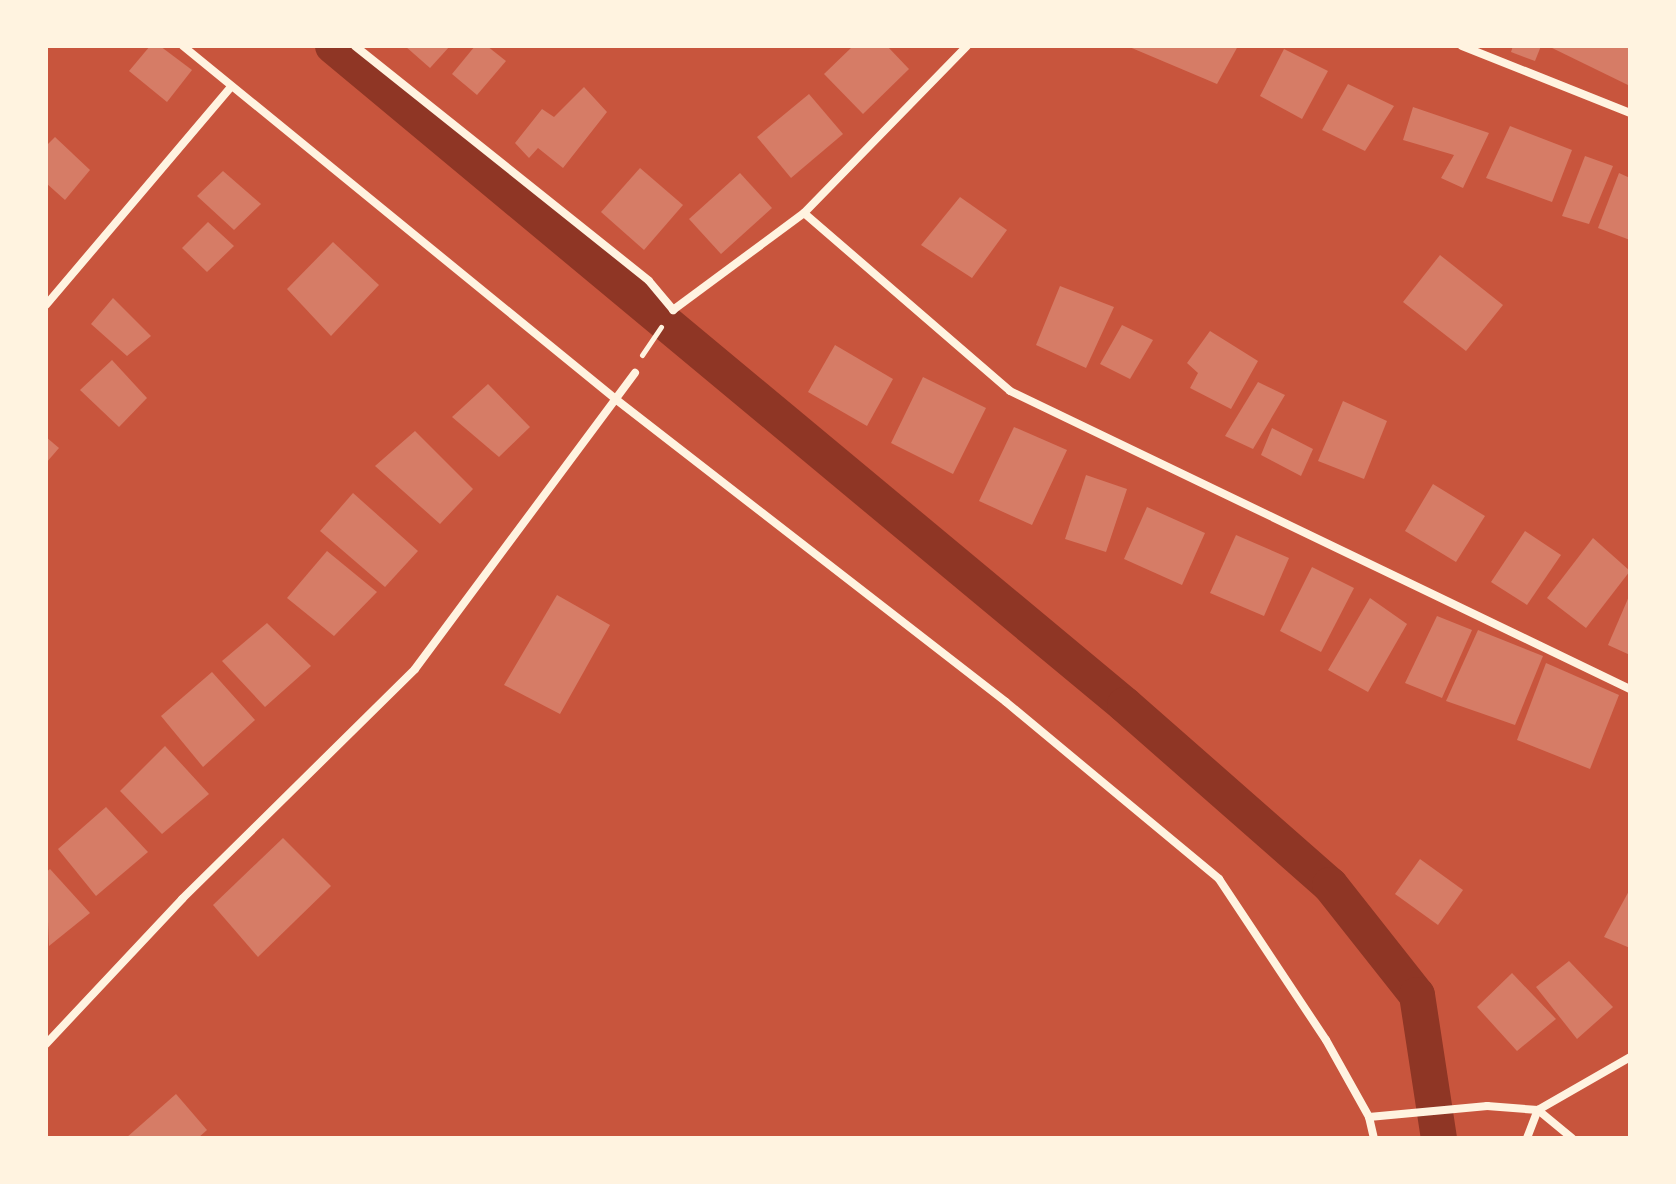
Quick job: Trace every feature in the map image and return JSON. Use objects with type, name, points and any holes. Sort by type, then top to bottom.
[{"type":"street","points":[[183,46],[618,401],[1006,702],[1219,879],[1326,1040],[1369,1117],[1374,1138]]},
{"type":"street","points":[[355,46],[649,281],[673,310],[804,213],[967,46]]},
{"type":"street","points":[[1462,46],[1630,113]]},
{"type":"street","points":[[46,305],[231,87]]},
{"type":"street","points":[[804,213],[1010,391],[1630,689]]},
{"type":"street","points":[[46,1044],[182,899],[415,669],[618,401],[635,373]]},
{"type":"street","points":[[1369,1117],[1487,1106],[1538,1110],[1630,1057]]},
{"type":"street","points":[[1527,1138],[1538,1110]]},
{"type":"street","points":[[1538,1110],[1572,1138]]},
{"type":"path","points":[[635,373],[673,310]]},
{"type":"building","points":[[150,46],[160,46],[192,70],[167,102],[129,71]]},
{"type":"building","points":[[405,46],[450,46],[430,68]]},
{"type":"building","points":[[475,46],[487,46],[506,61],[477,95],[452,74]]},
{"type":"building","points":[[853,46],[887,46],[909,69],[863,114],[824,74]]},
{"type":"building","points":[[1127,46],[1238,46],[1217,84]]},
{"type":"building","points":[[1513,46],[1541,46],[1535,61],[1511,52]]},
{"type":"building","points":[[1548,46],[1630,46],[1630,86]]},
{"type":"building","points":[[1284,49],[1328,71],[1302,119],[1260,96]]},
{"type":"building","points":[[1348,84],[1394,106],[1365,151],[1322,130]]},
{"type":"building","points":[[584,87],[607,112],[563,168],[538,148],[529,158],[515,143],[542,109],[554,117]]},
{"type":"building","points":[[809,94],[843,134],[791,178],[757,137]]},
{"type":"building","points":[[1413,107],[1489,133],[1463,188],[1441,178],[1454,155],[1403,140]]},
{"type":"building","points":[[1510,126],[1572,150],[1552,202],[1486,178]]},
{"type":"building","points":[[55,137],[90,170],[65,200],[46,183],[46,146]]},
{"type":"building","points":[[1585,156],[1613,166],[1589,224],[1562,216]]},
{"type":"building","points":[[640,168],[683,205],[644,250],[601,212]]},
{"type":"building","points":[[223,171],[261,204],[234,230],[197,196]]},
{"type":"building","points":[[740,173],[772,208],[721,254],[689,219]]},
{"type":"building","points":[[1619,173],[1630,178],[1630,240],[1598,228]]},
{"type":"building","points":[[960,197],[1007,230],[972,278],[921,245]]},
{"type":"building","points":[[208,222],[234,246],[207,272],[182,248]]},
{"type":"building","points":[[333,242],[379,285],[331,336],[287,289]]},
{"type":"building","points":[[1440,255],[1503,305],[1466,351],[1403,302]]},
{"type":"building","points":[[1060,286],[1114,307],[1086,368],[1036,345]]},
{"type":"building","points":[[113,298],[151,336],[127,356],[91,324]]},
{"type":"building","points":[[1122,325],[1153,340],[1130,379],[1100,364]]},
{"type":"building","points":[[1210,331],[1258,361],[1231,409],[1190,388],[1198,373],[1187,363]]},
{"type":"building","points":[[835,345],[893,379],[867,426],[808,392]]},
{"type":"building","points":[[112,360],[147,398],[119,427],[80,390]]},
{"type":"building","points":[[923,377],[986,408],[953,474],[891,443]]},
{"type":"building","points":[[1258,382],[1285,395],[1253,449],[1225,436]]},
{"type":"building","points":[[488,384],[530,427],[499,457],[452,417]]},
{"type":"building","points":[[1343,401],[1387,421],[1364,479],[1318,461]]},
{"type":"building","points":[[1014,427],[1067,450],[1032,525],[979,501]]},
{"type":"building","points":[[1272,428],[1313,449],[1301,476],[1261,455]]},
{"type":"building","points":[[415,431],[473,489],[440,524],[375,466]]},
{"type":"building","points":[[46,437],[59,448],[46,463]]},
{"type":"building","points":[[1086,475],[1127,489],[1106,552],[1065,539]]},
{"type":"building","points":[[1433,484],[1485,516],[1456,562],[1405,531]]},
{"type":"building","points":[[353,493],[418,551],[385,587],[320,531]]},
{"type":"building","points":[[1147,507],[1205,533],[1182,585],[1124,559]]},
{"type":"building","points":[[1525,531],[1561,555],[1527,605],[1491,582]]},
{"type":"building","points":[[1236,535],[1289,558],[1264,616],[1210,593]]},
{"type":"building","points":[[1593,538],[1630,571],[1586,628],[1547,598]]},
{"type":"building","points":[[327,551],[377,592],[334,636],[287,598]]},
{"type":"building","points":[[1312,567],[1354,588],[1321,652],[1280,631]]},
{"type":"building","points":[[1630,594],[1630,655],[1608,645]]},
{"type":"building","points":[[557,595],[610,625],[560,714],[504,685]]},
{"type":"building","points":[[1370,598],[1407,624],[1368,692],[1328,670]]},
{"type":"building","points":[[1437,616],[1472,630],[1442,698],[1405,683]]},
{"type":"building","points":[[267,623],[311,666],[265,707],[222,661]]},
{"type":"building","points":[[1478,630],[1543,656],[1515,725],[1446,701]]},
{"type":"building","points":[[1546,663],[1619,695],[1590,769],[1517,740]]},
{"type":"building","points":[[212,672],[255,720],[203,767],[161,716]]},
{"type":"building","points":[[165,746],[209,794],[162,834],[120,791]]},
{"type":"building","points":[[106,807],[148,852],[96,896],[58,849]]},
{"type":"building","points":[[283,838],[331,886],[258,957],[213,905]]},
{"type":"building","points":[[1420,859],[1463,890],[1438,925],[1395,894]]},
{"type":"building","points":[[50,869],[90,913],[49,946],[46,872]]},
{"type":"building","points":[[1630,889],[1630,948],[1604,937]]},
{"type":"building","points":[[1569,961],[1613,1007],[1577,1039],[1536,987]]},
{"type":"building","points":[[1512,973],[1556,1019],[1517,1051],[1477,1007]]},
{"type":"building","points":[[176,1094],[207,1130],[198,1138],[126,1138]]},
{"type":"waterway","points":[[333,46],[1125,705],[1330,885],[1417,995],[1439,1138]]}]
